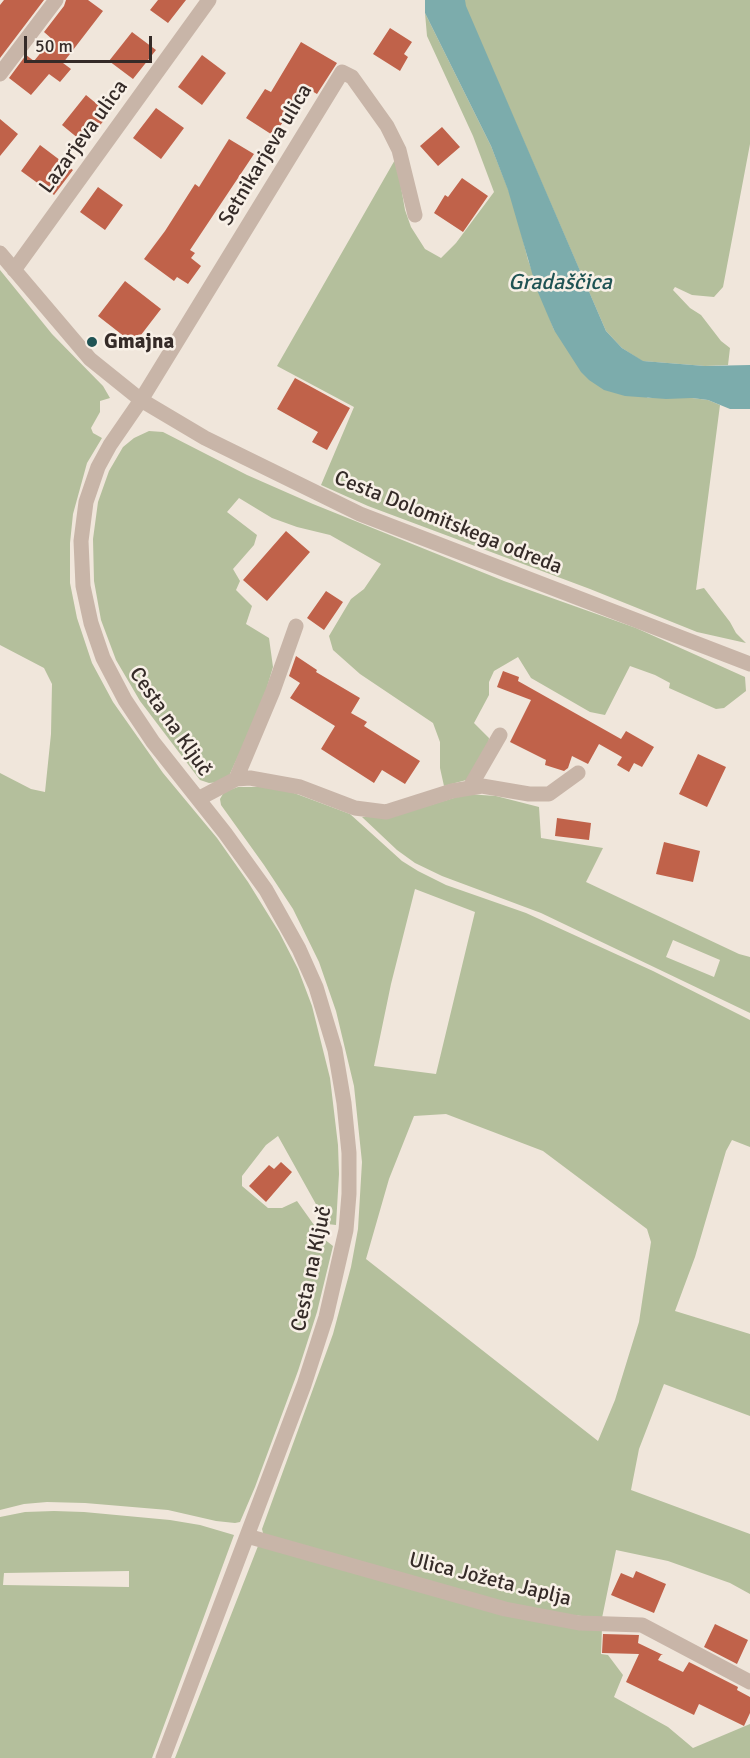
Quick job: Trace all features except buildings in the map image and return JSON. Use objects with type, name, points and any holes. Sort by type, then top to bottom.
[{"type":"street","points":[[0,74],[56,0]]},
{"type":"street","name":"Lazarjeva ulica","points":[[14,270],[209,0]]},
{"type":"street","name":"Setnikarjeva ulica","points":[[141,400],[342,72],[352,77],[387,126],[399,150],[414,215]]},
{"type":"street","name":"Cesta Dolomitskega odreda","points":[[0,253],[90,359],[141,400],[205,438],[360,514],[750,664]]},
{"type":"street","name":"Cesta na Ključ","points":[[141,400],[98,467],[86,502],[81,541],[83,586],[91,623],[103,658],[125,700],[153,742],[266,890],[307,965],[335,1050],[349,1153],[346,1230],[332,1296],[304,1385],[163,1758]]},
{"type":"street","points":[[236,779],[273,691],[296,626]]},
{"type":"street","points":[[471,787],[500,735]]},
{"type":"street","name":"Cesta na Ključ","points":[[198,799],[236,779],[249,778],[300,787],[355,808],[386,812],[471,787],[482,786],[529,794],[549,794],[578,773]]},
{"type":"street","name":"Ulica Jožeta Japlja","points":[[247,1536],[515,1612],[579,1623],[642,1624],[750,1682]]},
{"type":"green space","points":[[465,0],[750,0],[750,144],[723,287],[714,297],[692,295],[675,287],[673,290],[690,308],[701,315],[721,341],[730,348],[728,365],[705,366],[642,361],[622,348],[606,331],[465,6]]},
{"type":"green space","points":[[425,13],[491,146],[514,204],[528,260],[554,330],[648,398],[692,398],[708,400],[720,405],[696,590],[704,588],[736,633],[746,643],[697,632],[590,589],[368,506],[321,485],[354,407],[277,366],[396,158],[405,210],[411,227],[425,249],[441,258],[456,243],[494,192],[473,136],[427,36]]},
{"type":"green space","points":[[0,270],[52,334],[103,386],[110,398],[100,401],[100,412],[91,428],[93,433],[102,438],[87,463],[73,514],[70,543],[70,583],[77,618],[92,663],[113,702],[163,773],[217,838],[279,932],[298,969],[312,1006],[330,1078],[338,1145],[336,1225],[327,1224],[278,1136],[266,1145],[242,1176],[242,1186],[268,1208],[282,1208],[297,1201],[324,1239],[333,1246],[317,1312],[298,1371],[255,1487],[240,1522],[235,1523],[168,1510],[85,1503],[47,1502],[24,1504],[0,1510],[0,773],[31,789],[45,792],[51,734],[52,684],[44,668],[0,645]]},
{"type":"green space","points":[[149,431],[163,432],[247,475],[313,504],[504,581],[636,628],[745,677],[746,691],[724,708],[716,709],[669,688],[670,683],[655,675],[630,666],[605,715],[590,712],[531,678],[518,657],[494,671],[489,682],[489,695],[474,723],[489,738],[488,748],[470,779],[444,786],[440,768],[440,742],[433,723],[360,674],[333,650],[329,636],[351,599],[364,589],[381,564],[330,535],[272,518],[239,498],[227,512],[257,535],[254,545],[233,569],[240,581],[236,590],[252,606],[246,624],[269,638],[273,667],[262,704],[229,776],[219,782],[209,783],[200,780],[140,701],[116,660],[101,620],[94,581],[93,539],[98,502],[109,471],[123,447],[134,438]]},
{"type":"green space","points":[[238,787],[264,787],[294,793],[350,814],[402,861],[418,871],[446,885],[526,913],[653,971],[750,1020],[750,1147],[732,1140],[726,1151],[695,1257],[675,1311],[750,1334],[750,1416],[664,1384],[639,1449],[631,1490],[750,1534],[750,1594],[730,1583],[668,1561],[616,1550],[602,1618],[540,1612],[268,1537],[263,1533],[262,1529],[333,1334],[351,1267],[358,1229],[362,1162],[354,1086],[336,1011],[319,962],[293,909],[221,805],[220,799],[224,792]],"holes":[[[415,889],[475,912],[436,1074],[374,1066],[391,984]],[[446,1114],[543,1151],[647,1229],[651,1242],[639,1322],[615,1400],[598,1441],[366,1259],[389,1179],[414,1116]]]},
{"type":"green space","points":[[467,794],[496,796],[539,807],[541,838],[603,848],[586,882],[739,954],[750,957],[750,1013],[541,913],[442,876],[415,863],[397,850],[362,817],[391,817]],"holes":[[[673,940],[720,960],[714,977],[666,957]]]},
{"type":"green space","points":[[25,1512],[84,1512],[170,1520],[200,1525],[234,1535],[152,1758],[0,1758],[0,1517]],"holes":[[[129,1571],[129,1587],[3,1585],[4,1573]]]},
{"type":"green space","points":[[258,1546],[602,1628],[601,1654],[608,1655],[623,1675],[614,1697],[668,1727],[693,1748],[750,1724],[750,1758],[175,1758]]},
{"type":"water","name":"Gradaščica","points":[[425,0],[465,0],[606,331],[622,348],[643,361],[705,366],[750,365],[750,409],[730,409],[708,400],[692,398],[625,396],[604,390],[581,372],[554,330],[537,290],[508,190],[491,146],[425,13]]},
{"type":"place","name":"Gmajna","points":[[92,342]]}]
